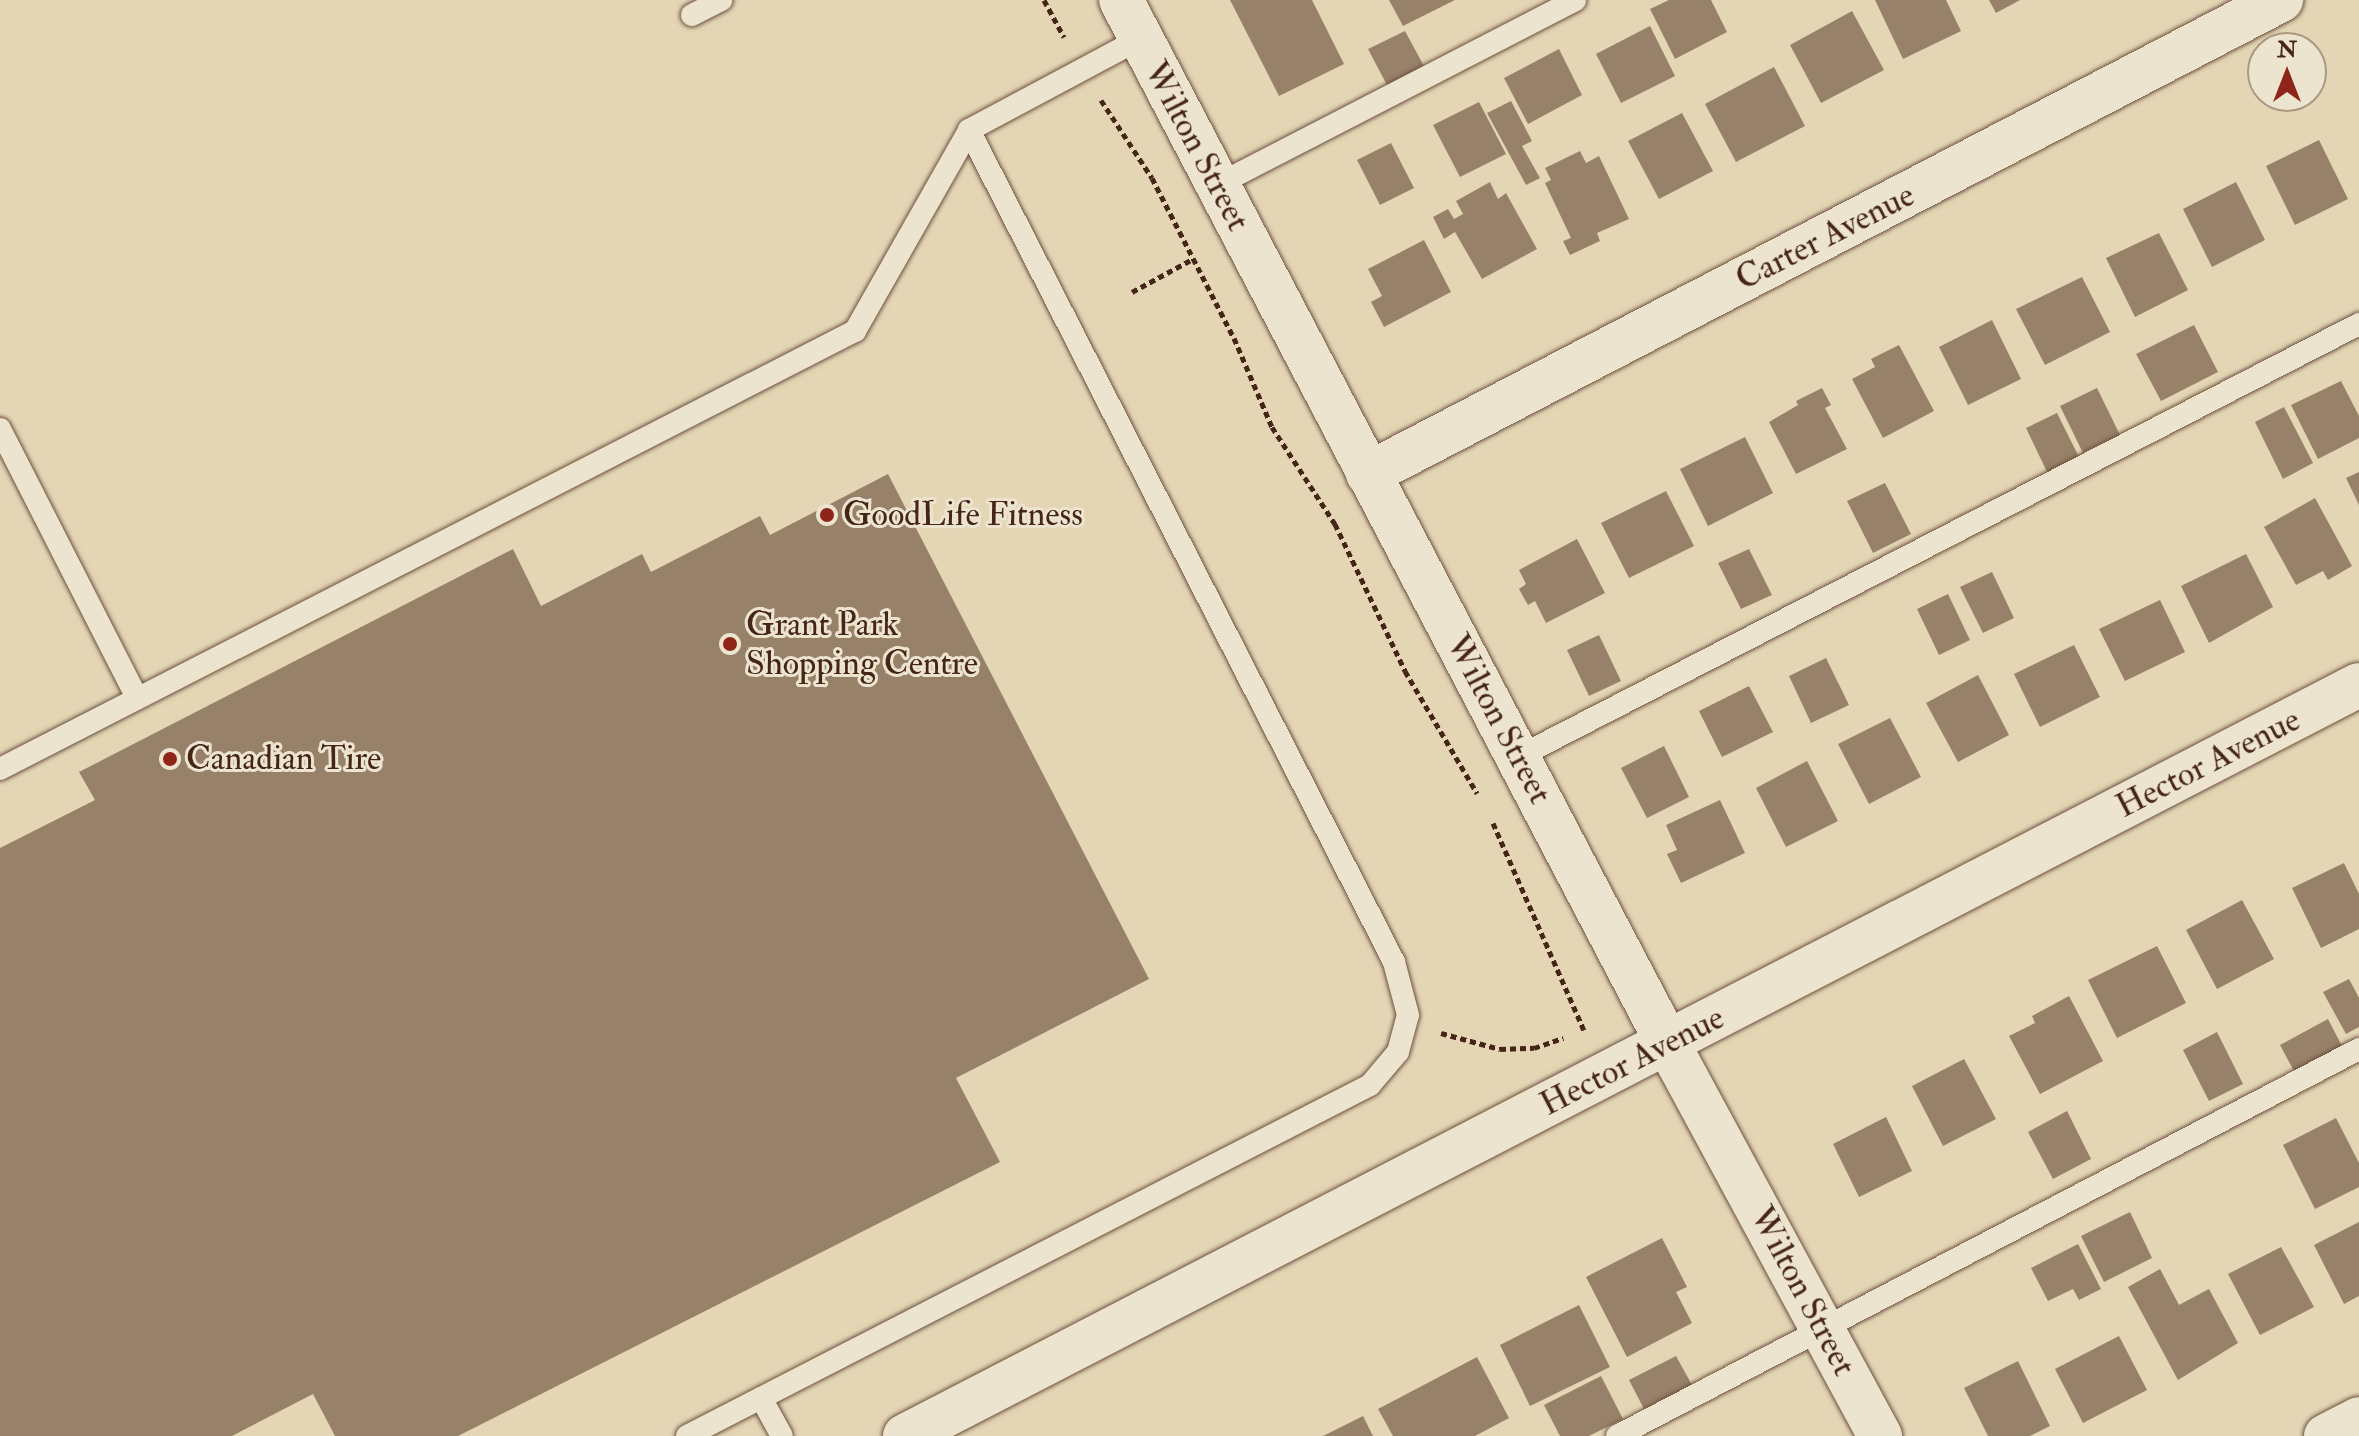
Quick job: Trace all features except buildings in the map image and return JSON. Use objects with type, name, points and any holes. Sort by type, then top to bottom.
[{"type":"street","name":"Wilton Street","points":[[1121,0],[1368,474],[1520,756],[1667,1042],[1880,1436]]},
{"type":"street","name":"Carter Avenue","points":[[1368,474],[2281,0]]},
{"type":"street","name":"Hector Avenue","points":[[926,1431],[1667,1042],[2359,685]]},
{"type":"street","points":[[2326,1436],[2359,1419]]},
{"type":"lane","points":[[692,15],[721,0]]},
{"type":"lane","points":[[1217,185],[1575,0]]},
{"type":"lane","points":[[0,769],[855,331],[969,130],[1141,38]]},
{"type":"lane","points":[[687,1436],[1370,1085],[1398,1052],[1408,1015],[1394,962],[969,130]]},
{"type":"lane","points":[[1520,756],[2359,324]]},
{"type":"lane","points":[[0,429],[137,698]]},
{"type":"lane","points":[[1617,1436],[1824,1331],[2359,1049]]},
{"type":"lane","points":[[761,1398],[782,1436]]},
{"type":"path","points":[[1044,0],[1082,70],[1152,178],[1191,260],[1234,338],[1272,427],[1335,524],[1405,671],[1479,797]]},
{"type":"path","points":[[1132,292],[1191,260]]},
{"type":"path","points":[[1405,1024],[1500,1049],[1534,1048],[1584,1031],[1487,809]]},
{"type":"place","name":"GoodLife Fitness","points":[[827,515]]},
{"type":"place","name":"Grant Park Shopping Centre","points":[[730,644]]},
{"type":"place","name":"Canadian Tire","points":[[170,759]]}]
